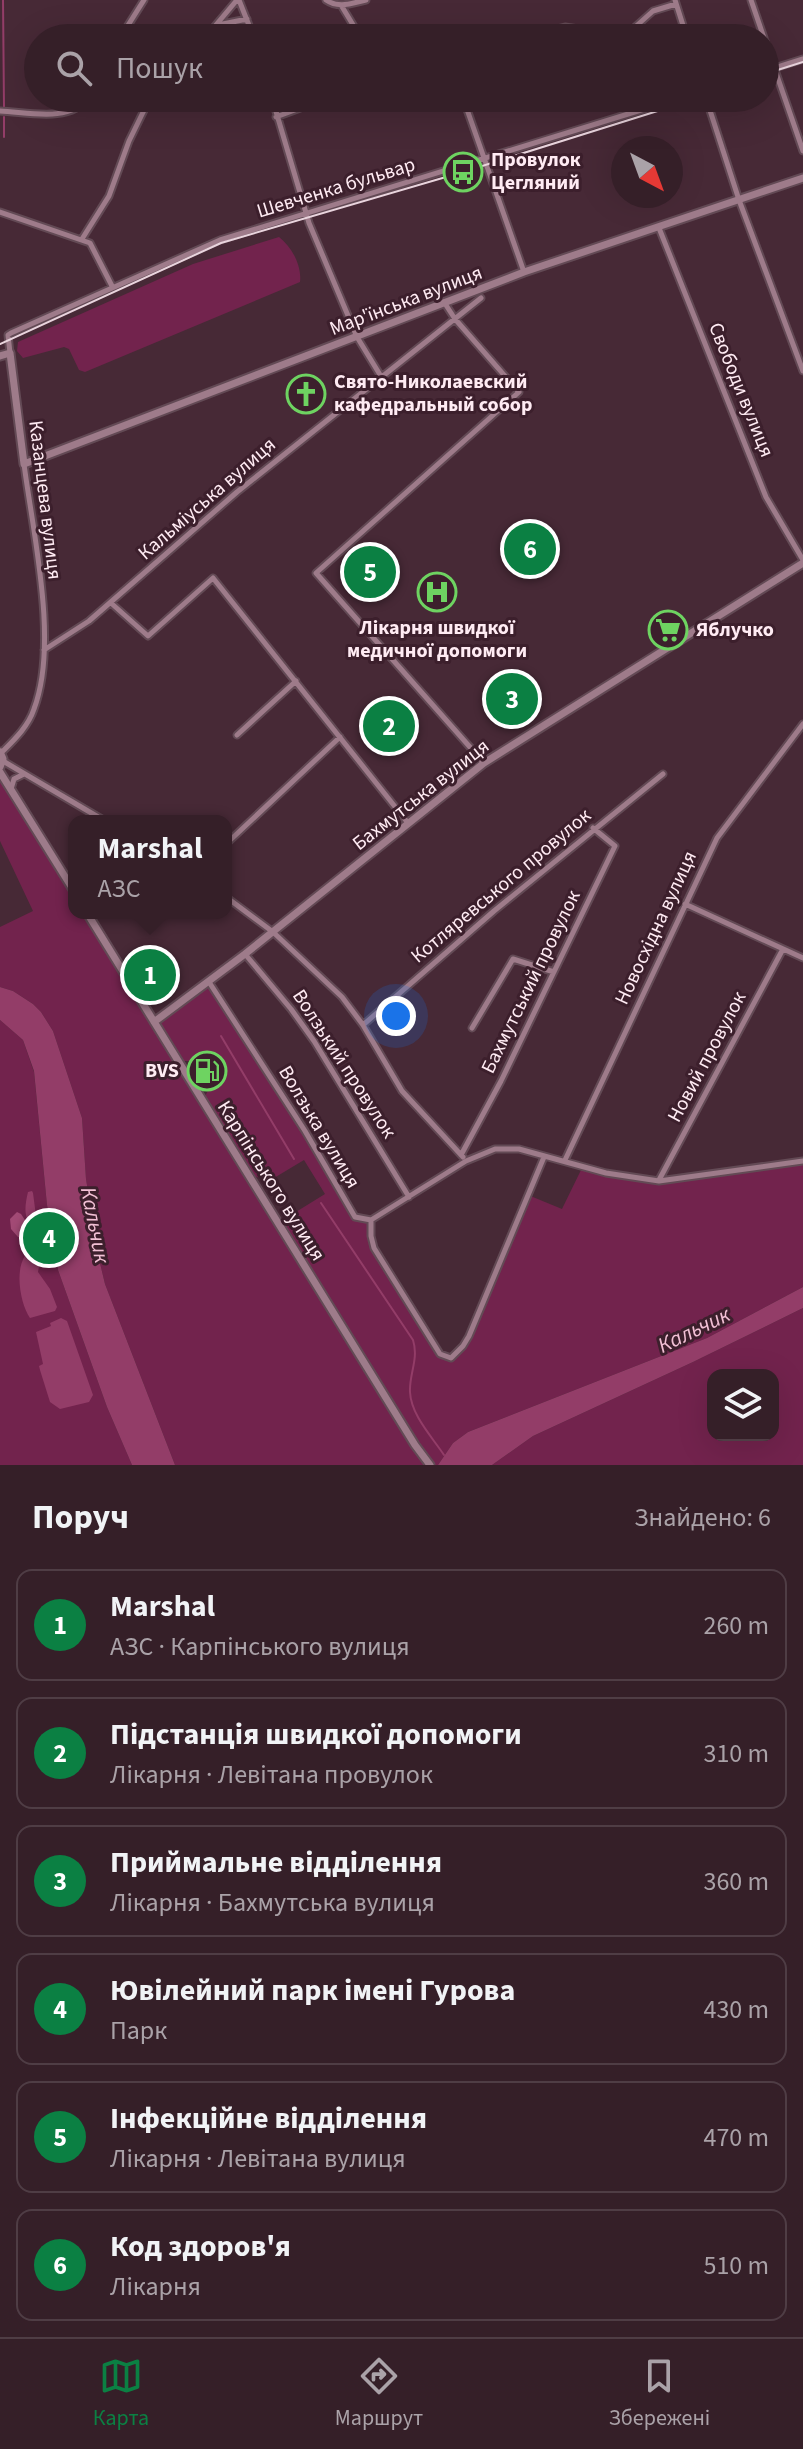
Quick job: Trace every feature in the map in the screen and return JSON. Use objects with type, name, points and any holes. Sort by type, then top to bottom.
[{"type":"street","points":[[129,24],[144,0]]},
{"type":"street","points":[[326,0],[334,5],[366,0]]},
{"type":"street","points":[[751,0],[759,24]]},
{"type":"street","points":[[219,24],[240,1],[249,24]]},
{"type":"street","points":[[638,24],[653,11],[676,2],[683,24]]},
{"type":"street","points":[[341,5],[353,24]]},
{"type":"street","points":[[226,24],[247,19]]},
{"type":"street","points":[[779,66],[803,59]]},
{"type":"street","points":[[779,82],[803,151]]},
{"type":"street","points":[[0,111],[24,112]]},
{"type":"street","points":[[32,112],[68,112]]},
{"type":"street","points":[[82,239],[109,196],[143,112]]},
{"type":"street","points":[[275,112],[306,214],[357,337],[382,378]]},
{"type":"street","points":[[276,117],[289,112]]},
{"type":"street","points":[[468,112],[524,272]]},
{"type":"street","name":"Шевченка бульвар","points":[[11,357],[8,335],[11,333],[220,240],[636,112]]},
{"type":"street","points":[[711,112],[739,200],[803,371]]},
{"type":"street","name":"Мар'їнська вулиця","points":[[24,464],[524,272],[803,178]]},
{"type":"street","points":[[3,214],[90,243],[112,286]]},
{"type":"street","name":"Свободи вулиця","points":[[659,228],[766,497],[803,561]]},
{"type":"street","name":"Кальміуська вулиця","points":[[44,650],[77,630],[111,603],[237,492],[481,298]]},
{"type":"street","points":[[444,302],[455,319],[519,392],[316,573],[484,763]]},
{"type":"street","points":[[0,356],[11,357]]},
{"type":"street","points":[[0,364],[11,357]]},
{"type":"street","name":"Казанцева вулиця","points":[[11,357],[46,633],[44,650]]},
{"type":"street","name":"Бахмутська вулиця","points":[[154,1022],[245,954],[484,763],[803,561]]},
{"type":"street","points":[[111,603],[148,636],[213,578],[409,824]]},
{"type":"street","points":[[1,761],[34,710],[44,650]]},
{"type":"street","points":[[237,735],[296,681]]},
{"type":"street","name":"Новосхідна вулиця","points":[[565,1160],[717,838],[803,724]]},
{"type":"street","points":[[232,838],[340,737]]},
{"type":"street","points":[[1,761],[95,815]]},
{"type":"street","points":[[1,761],[11,790],[68,881]]},
{"type":"street","points":[[11,790],[14,779],[25,774]]},
{"type":"street","name":"Котляревського провулок","points":[[363,1025],[593,828],[663,774]]},
{"type":"street","name":"Бахмутський провулок","points":[[464,1158],[615,846],[593,828]]},
{"type":"street","points":[[232,901],[273,932],[334,989],[363,1025],[402,1091],[464,1158]]},
{"type":"street","points":[[685,904],[803,958]]},
{"type":"street","name":"Карпінського вулиця","points":[[91,919],[430,1465]]},
{"type":"street","name":"Новий провулок","points":[[659,1181],[783,949]]},
{"type":"street","name":"Волзький провулок","points":[[245,954],[314,1041],[409,1197]]},
{"type":"street","points":[[472,1028],[513,959],[554,972]]},
{"type":"street","name":"Волзька вулиця","points":[[209,982],[305,1131],[355,1217],[371,1220]]},
{"type":"street","points":[[544,1157],[469,1336],[451,1358],[440,1354],[380,1260],[371,1236],[371,1220],[464,1158],[507,1148],[565,1160],[606,1173],[659,1181],[803,1161]]},
{"type":"shaded area","points":[[279,237],[295,257],[300,282],[85,372],[79,370],[69,349],[64,347],[23,358],[17,351],[18,342],[193,264]]},
{"type":"shaded area","points":[[0,777],[68,887],[68,919],[88,919],[427,1465],[175,1465],[105,1284],[86,1179],[82,1118],[53,1031],[33,1004],[0,987],[0,927],[33,911],[0,841]]},
{"type":"shaded area","points":[[211,985],[305,1130],[355,1216],[371,1220],[374,1248],[439,1354],[451,1358],[463,1346],[528,1195],[562,1209],[582,1168],[659,1181],[803,1161],[803,1287],[707,1338],[468,1432],[453,1443],[438,1465],[433,1465],[283,1227],[291,1215],[325,1194],[304,1160],[269,1181],[251,1175],[204,1098],[209,1089],[221,1081],[217,1065],[204,1053],[192,1061],[181,1061],[158,1024]]},
{"type":"shaded area","points":[[0,987],[33,1004],[53,1031],[82,1118],[86,1179],[105,1284],[175,1465],[132,1465],[107,1407],[58,1270],[47,1205],[34,1071],[23,1040],[0,1020]]},
{"type":"shaded area","points":[[0,1020],[23,1040],[34,1072],[47,1205],[58,1270],[107,1407],[132,1465],[0,1465]]},
{"type":"shaded area","points":[[32,1191],[38,1231],[30,1224],[26,1214],[28,1192]]},
{"type":"shaded area","points":[[17,1212],[31,1229],[26,1238],[18,1237],[11,1229],[10,1219]]},
{"type":"shaded area","points":[[39,1246],[42,1248],[38,1272],[50,1289],[57,1307],[55,1311],[30,1318],[20,1289],[21,1267],[30,1250]]},
{"type":"shaded area","points":[[803,1287],[803,1308],[533,1436],[492,1465],[438,1465],[453,1443],[468,1432],[707,1338]]},
{"type":"shaded area","points":[[803,1308],[803,1465],[492,1465],[533,1436]]},
{"type":"shaded area","points":[[61,1318],[67,1321],[93,1395],[89,1402],[60,1409],[50,1402],[40,1370],[39,1366],[43,1364],[36,1332]]},
{"type":"waterway","points":[[3,0],[4,107]]},
{"type":"waterway","points":[[4,117],[4,137]]},
{"type":"waterway","points":[[221,1036],[294,1159]]},
{"type":"waterway","points":[[321,1203],[413,1340],[415,1354],[411,1401],[444,1455]]},
{"type":"tram line","points":[[779,70],[803,62]]},
{"type":"tram line","points":[[0,344],[221,243],[654,112]]},
{"type":"place","name":"Провулок Цегляний","points":[[463,172]]},
{"type":"place","name":"Свято-Николаевский кафедральный собор","points":[[306,394]]},
{"type":"place","name":"Код здоров'я","points":[[530,549]]},
{"type":"place","name":"Інфекційне відділення","points":[[370,572]]},
{"type":"place","name":"Лікарня швидкої медичної допомоги","points":[[437,592]]},
{"type":"place","name":"Яблучко","points":[[668,630]]},
{"type":"place","name":"Приймальне відділення","points":[[512,699]]},
{"type":"place","name":"Підстанція швидкої допомоги","points":[[389,726]]},
{"type":"place","name":"Marshal","points":[[150,975]]},
{"type":"place","name":"BVS","points":[[207,1071]]},
{"type":"place","name":"Ювілейний парк імені Гурова","points":[[49,1238]]},
{"type":"water label","name":"Кальчик","points":[[95,1225]]},
{"type":"water label","name":"Кальчик","points":[[694,1330]]}]
